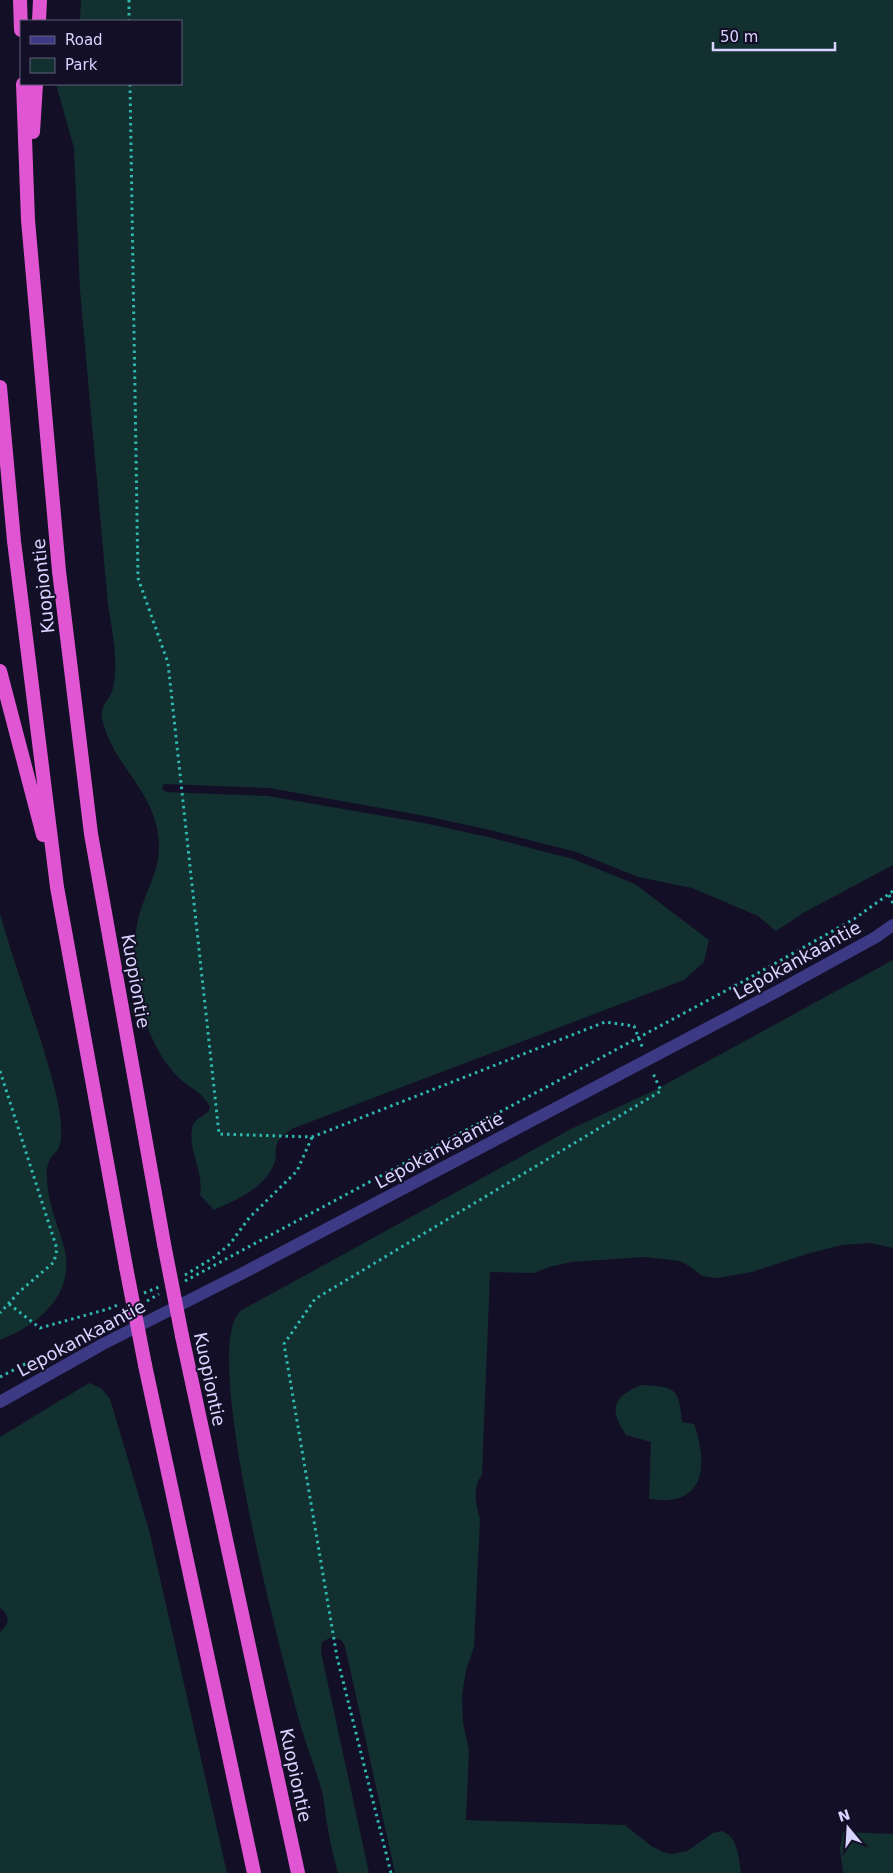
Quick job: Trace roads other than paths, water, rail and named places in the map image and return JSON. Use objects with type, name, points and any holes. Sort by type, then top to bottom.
[{"type":"highway","points":[[20,0],[21,20]]},
{"type":"highway","points":[[39,20],[40,0]]},
{"type":"highway","name":"Kuopiontie","points":[[23,85],[28,220],[59,571],[91,834],[182,1336],[298,1873]]},
{"type":"highway","points":[[28,220],[36,85]]},
{"type":"highway","name":"Kuopiontie","points":[[0,387],[14,541],[57,887],[145,1365],[254,1873]]},
{"type":"highway","points":[[0,671],[57,887]]},
{"type":"street","name":"Lepokankaantie","points":[[0,1402],[103,1344],[243,1273],[776,992],[876,937],[893,925]]}]
